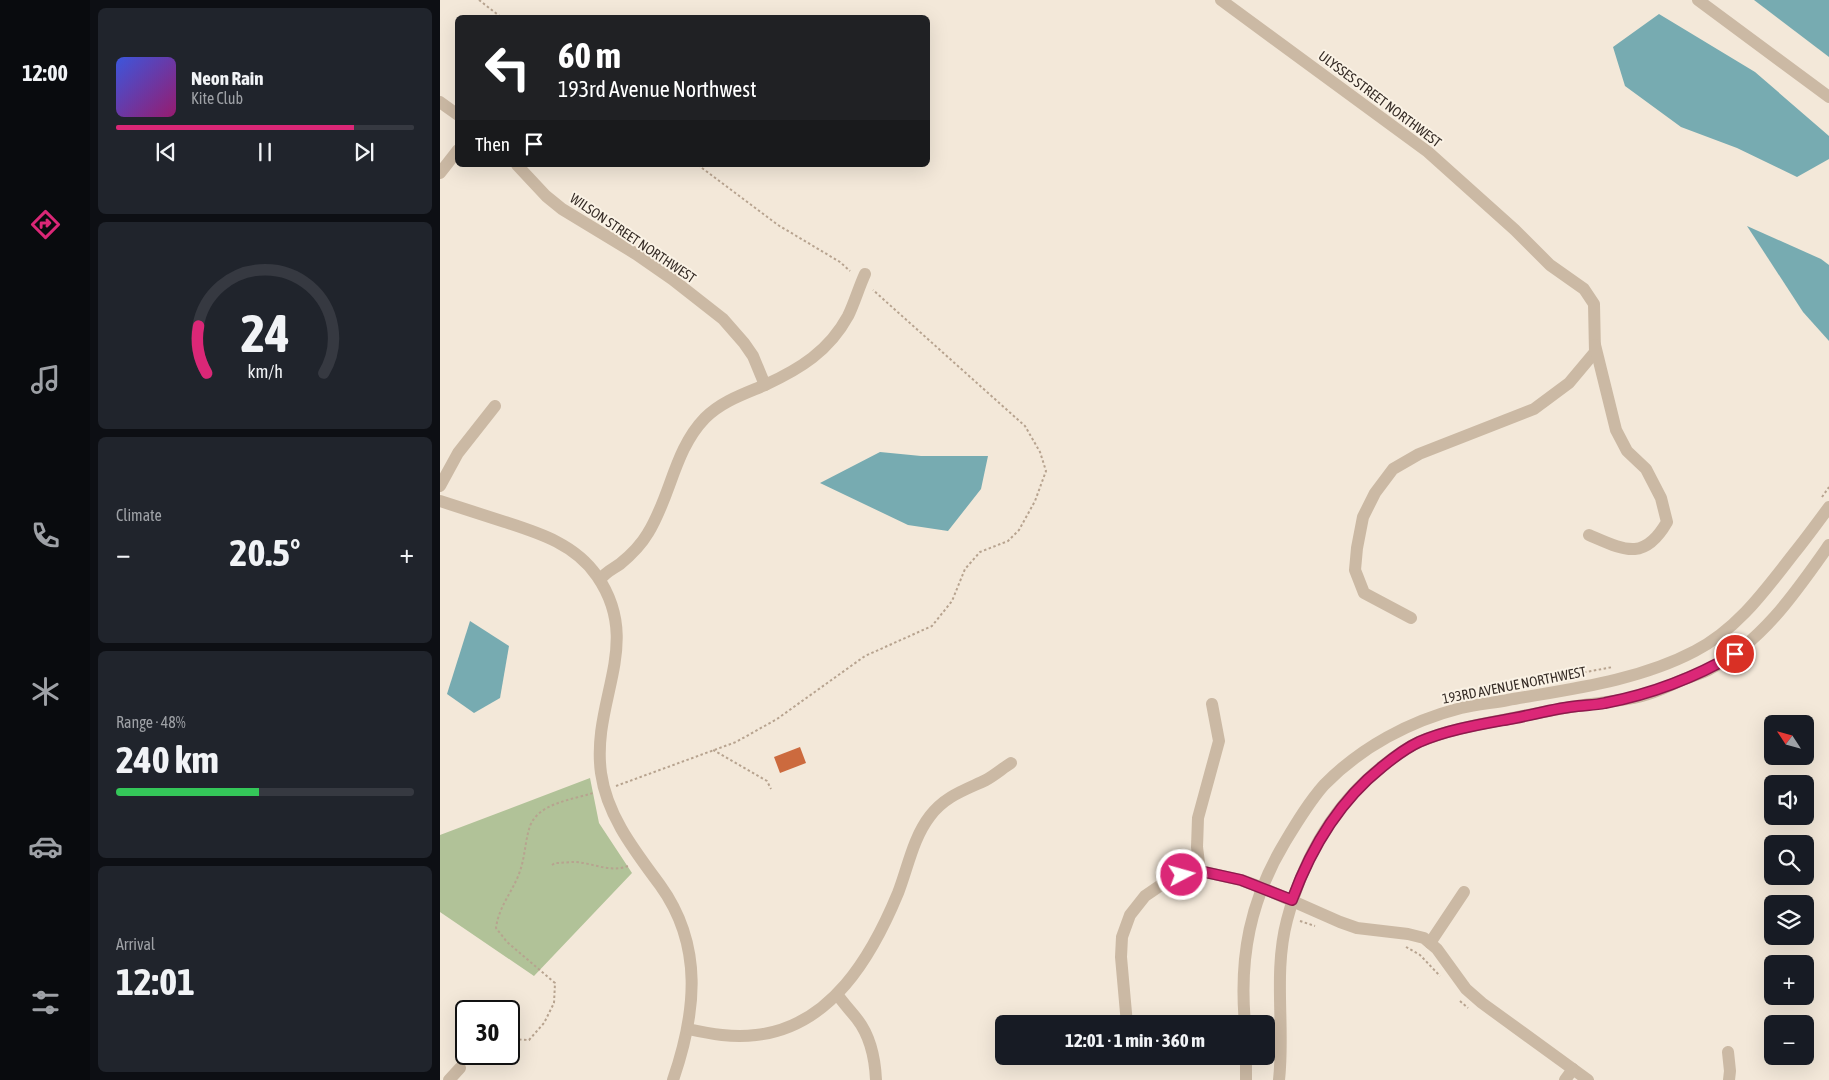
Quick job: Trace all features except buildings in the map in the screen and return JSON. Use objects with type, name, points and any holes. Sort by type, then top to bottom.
[{"type":"street","name":"ULYSSES STREET NORTHWEST","points":[[1221,0],[1428,152],[1515,230],[1550,265],[1584,289],[1594,304],[1595,345],[1616,430],[1628,451],[1646,470],[1662,498],[1667,522],[1660,535],[1646,547],[1625,550],[1589,535]]},
{"type":"street","points":[[1698,0],[1829,97]]},
{"type":"street","points":[[440,102],[455,113]]},
{"type":"street","points":[[440,173],[455,154]]},
{"type":"street","name":"WILSON STREET NORTHWEST","points":[[519,167],[546,196],[562,209],[665,274],[723,319],[753,356],[765,385]]},
{"type":"street","points":[[600,580],[603,575],[630,556],[648,533],[684,447],[694,431],[721,406],[790,374],[819,354],[831,341],[849,314],[865,274]]},
{"type":"street","points":[[1412,618],[1364,593],[1355,570],[1363,517],[1374,493],[1394,469],[1419,454],[1534,409],[1568,383],[1595,352],[1595,345]]},
{"type":"street","points":[[440,486],[458,454],[495,406]]},
{"type":"street","points":[[440,501],[542,534],[558,542],[582,558],[600,580],[611,602],[616,617],[618,639],[600,730],[601,776],[606,797],[620,827],[672,904],[687,942],[691,963],[692,1004],[688,1029],[673,1080]]},
{"type":"street","name":"193RD AVENUE NORTHWEST","points":[[1244,1015],[1244,957],[1254,912],[1283,846],[1309,804],[1324,786],[1366,750],[1388,736],[1412,725],[1463,708],[1599,684],[1648,670],[1695,651],[1716,639],[1737,622],[1757,601],[1776,578],[1824,504]]},
{"type":"street","points":[[1279,1080],[1280,974],[1284,932],[1292,900],[1308,859],[1331,820],[1362,784],[1398,754],[1419,742],[1454,731],[1568,708],[1630,698],[1654,692],[1708,670],[1735,654],[1776,616],[1797,591],[1829,545]]},
{"type":"street","points":[[1200,871],[1197,848],[1198,818],[1218,742],[1212,704]]},
{"type":"street","points":[[688,1029],[728,1036],[754,1035],[793,1026],[819,1010],[837,994],[858,968],[884,925],[917,839],[930,815],[952,795],[988,779],[1011,763]]},
{"type":"street","points":[[1126,1015],[1121,957],[1122,937],[1130,916],[1145,896],[1164,883],[1182,875],[1200,871],[1241,880],[1357,928],[1408,934],[1424,938],[1437,949],[1466,989],[1482,1003],[1588,1080]]},
{"type":"street","points":[[1430,943],[1464,892]]},
{"type":"street","points":[[837,994],[867,1034],[872,1046],[876,1080]]},
{"type":"street","points":[[1728,1052],[1729,1080]]},
{"type":"street","points":[[1246,1065],[1246,1080]]},
{"type":"street","points":[[449,1080],[460,1068]]},
{"type":"street","points":[[1565,1080],[1573,1069]]},
{"type":"path","points":[[479,0],[498,15]]},
{"type":"path","points":[[701,167],[778,225],[840,262],[850,271]]},
{"type":"path","points":[[611,788],[625,781],[736,742],[777,718],[865,656],[932,626],[952,601],[965,569],[980,552],[1008,541],[1019,530],[1035,500],[1046,471],[1040,452],[1025,426],[873,290]]},
{"type":"path","points":[[1824,504],[1829,487]]},
{"type":"path","points":[[1515,686],[1619,665]]},
{"type":"path","points":[[713,750],[766,781],[771,789]]},
{"type":"path","points":[[520,1040],[529,1040],[544,1023],[554,1003],[555,983],[507,942],[496,928],[497,918],[520,872],[531,825],[537,816],[547,807],[594,793]]},
{"type":"path","points":[[552,865],[576,862],[607,869],[624,868],[641,859]]},
{"type":"path","points":[[1298,921],[1318,927]]},
{"type":"path","points":[[1400,943],[1420,955],[1446,981]]},
{"type":"path","points":[[1457,996],[1462,1004],[1470,1010]]},
{"type":"green space","points":[[590,778],[599,823],[632,873],[534,976],[440,912],[440,835]]},
{"type":"water","points":[[1754,0],[1829,0],[1829,57]]},
{"type":"water","points":[[1659,14],[1755,72],[1829,136],[1829,159],[1797,177],[1737,148],[1681,127],[1625,86],[1613,47]]},
{"type":"water","points":[[1747,226],[1821,259],[1829,265],[1829,341],[1803,312]]},
{"type":"water","points":[[880,452],[921,456],[988,456],[981,489],[948,531],[908,525],[820,483]]},
{"type":"water","points":[[470,621],[509,646],[500,698],[474,713],[447,694]]},
{"type":"route","points":[[1182,875],[1200,871],[1241,880],[1292,900],[1308,859],[1331,820],[1362,784],[1380,768],[1398,754],[1419,742],[1463,728],[1578,706],[1602,704],[1654,692],[1708,670],[1735,654]]}]
